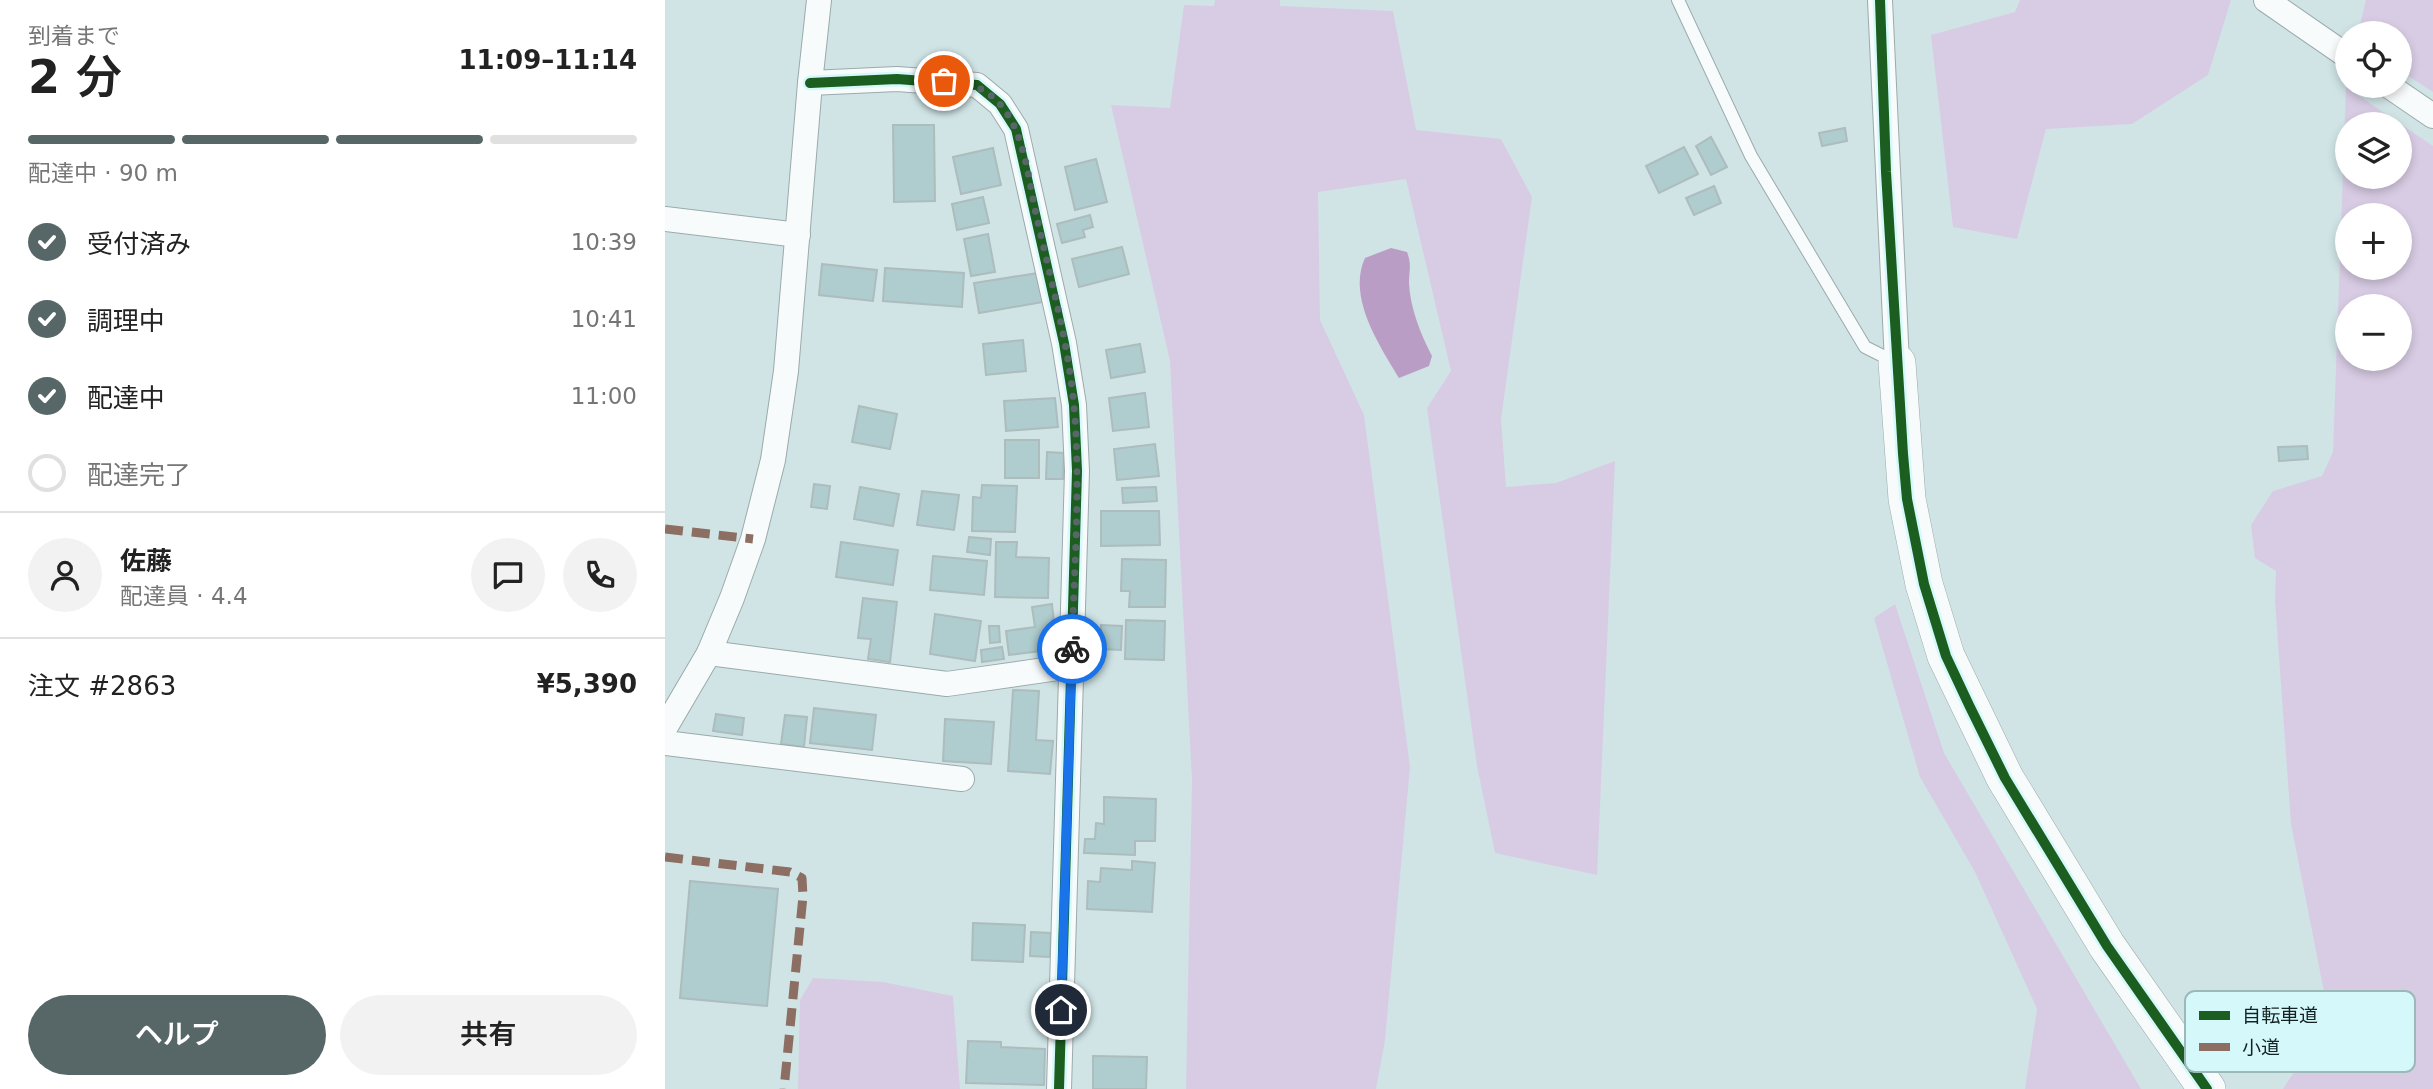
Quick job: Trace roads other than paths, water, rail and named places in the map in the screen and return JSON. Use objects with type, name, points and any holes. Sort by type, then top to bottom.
[{"type":"street","points":[[665,728],[709,653],[753,539],[772,460],[786,371],[819,0]]},
{"type":"street","points":[[1880,0],[1897,363],[1907,499],[1924,584],[1946,656],[2012,789],[2108,946],[2185,1057]]},
{"type":"street","points":[[2266,0],[2335,48]]},
{"type":"street","points":[[810,83],[897,79],[977,85],[1000,104],[1016,129],[1064,343],[1074,405],[1077,471],[1059,1089]]},
{"type":"street","points":[[2407,98],[2433,116]]},
{"type":"street","points":[[665,219],[798,235]]},
{"type":"street","points":[[709,653],[947,684],[1072,666]]},
{"type":"street","points":[[665,743],[962,779]]},
{"type":"street","points":[[2195,1072],[2207,1089]]},
{"type":"lane","points":[[1678,0],[1751,156],[1864,346],[1897,363]]}]
